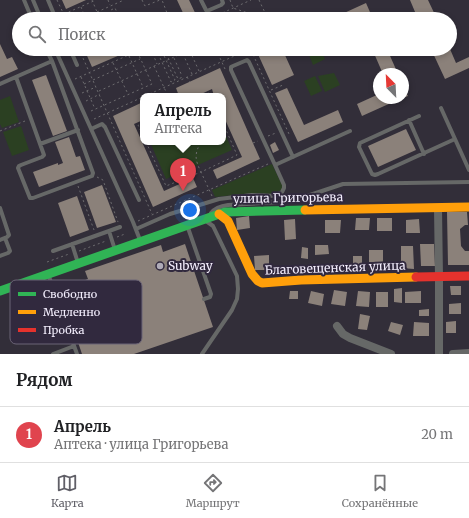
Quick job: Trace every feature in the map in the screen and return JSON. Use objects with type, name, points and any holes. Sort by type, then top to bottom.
[{"type":"street","name":"улица Григорьева","points":[[31,280],[225,212],[469,207]]},
{"type":"street","points":[[438,208],[438,354]]},
{"type":"street","name":"Благовещенская улица","points":[[219,214],[228,221],[252,274],[262,283],[301,280],[469,276]]},
{"type":"street","name":"улица Григорьева","points":[[0,291],[10,287]]},
{"type":"street","points":[[337,326],[343,334],[350,338],[391,354]]},
{"type":"street","points":[[454,354],[469,352]]},
{"type":"lane","points":[[24,0],[29,12]]},
{"type":"lane","points":[[33,0],[38,12]]},
{"type":"lane","points":[[48,0],[53,12]]},
{"type":"lane","points":[[201,0],[207,11],[221,5],[223,3],[222,0]]},
{"type":"lane","points":[[16,77],[44,153],[43,156],[21,165],[18,168],[29,196],[31,198],[92,176],[93,173],[78,130],[50,56]]},
{"type":"lane","points":[[58,56],[134,222],[141,241]]},
{"type":"lane","points":[[73,56],[77,65]]},
{"type":"lane","points":[[136,229],[170,214],[219,198],[252,195],[275,196],[282,192],[284,185],[231,69],[233,66],[245,60],[250,62],[293,157]]},
{"type":"lane","points":[[0,84],[52,61]]},
{"type":"lane","points":[[441,108],[469,170]]},
{"type":"lane","points":[[419,116],[360,143],[359,147],[372,174],[378,174],[455,140]]},
{"type":"lane","points":[[408,120],[424,154]]},
{"type":"lane","points":[[91,129],[102,124],[105,127],[139,200]]},
{"type":"lane","points":[[40,144],[78,130]]},
{"type":"lane","points":[[275,165],[350,131]]},
{"type":"lane","points":[[202,354],[232,310],[237,299],[237,276],[214,226],[205,219],[212,211],[228,204],[280,202],[298,199],[343,184],[469,182]]},
{"type":"lane","points":[[0,208],[9,233],[9,236],[0,240]]},
{"type":"lane","points":[[187,225],[211,294],[210,297],[204,299]]},
{"type":"lane","points":[[53,251],[120,227]]},
{"type":"lane","points":[[109,231],[116,250]]},
{"type":"lane","points":[[0,256],[8,254],[10,251],[5,238]]},
{"type":"lane","points":[[72,244],[78,263]]},
{"type":"lane","points":[[192,265],[200,262]]},
{"type":"lane","points":[[48,274],[50,280]]},
{"type":"lane","points":[[53,354],[74,346],[77,354]]},
{"type":"path","points":[[57,0],[63,12]]},
{"type":"path","points":[[69,12],[96,0]]},
{"type":"path","points":[[108,0],[111,6]]},
{"type":"path","points":[[92,1],[97,12],[124,0]]},
{"type":"path","points":[[142,0],[145,6],[161,0],[167,12]]},
{"type":"path","points":[[230,0],[233,8]]},
{"type":"path","points":[[224,12],[251,0]]},
{"type":"path","points":[[259,0],[264,12]]},
{"type":"path","points":[[81,7],[83,12]]},
{"type":"path","points":[[112,12],[111,10],[115,8],[117,12]]},
{"type":"path","points":[[233,8],[245,12]]},
{"type":"path","points":[[82,56],[152,214]]},
{"type":"path","points":[[70,82],[127,56]]},
{"type":"path","points":[[129,56],[143,88]]},
{"type":"path","points":[[154,56],[158,64]]},
{"type":"path","points":[[159,56],[171,82],[175,80],[164,56]]},
{"type":"path","points":[[168,56],[178,79],[188,77],[234,56]]},
{"type":"path","points":[[184,56],[192,75]]},
{"type":"path","points":[[192,56],[199,72]]},
{"type":"path","points":[[253,56],[289,134]]},
{"type":"path","points":[[98,91],[174,57],[183,78]]},
{"type":"path","points":[[84,84],[140,58],[152,84],[91,111]]},
{"type":"path","points":[[113,62],[128,94]]},
{"type":"path","points":[[154,66],[167,93]]},
{"type":"path","points":[[81,77],[95,109]]},
{"type":"path","points":[[188,77],[190,82]]},
{"type":"path","points":[[151,93],[183,78]]},
{"type":"path","points":[[269,91],[283,85]]},
{"type":"path","points":[[82,93],[96,87]]},
{"type":"path","points":[[86,101],[100,94]]},
{"type":"path","points":[[94,119],[140,98]]},
{"type":"path","points":[[0,131],[31,119]]},
{"type":"path","points":[[137,131],[140,129],[138,125],[140,124]]},
{"type":"path","points":[[147,145],[166,186],[238,155],[226,130]]},
{"type":"path","points":[[253,143],[281,130]]},
{"type":"path","points":[[200,145],[196,156],[196,162],[214,200]]},
{"type":"path","points":[[134,222],[257,169]]},
{"type":"path","points":[[102,180],[120,227]]},
{"type":"path","points":[[79,188],[96,236]]},
{"type":"path","points":[[47,262],[125,234]]},
{"type":"green space","points":[[309,56],[324,56],[325,59],[313,65]]},
{"type":"green space","points":[[334,73],[340,85],[325,92],[318,76]]},
{"type":"green space","points":[[315,76],[322,91],[311,96],[304,81]]},
{"type":"green space","points":[[10,96],[19,122],[2,128],[0,124],[0,100]]},
{"type":"green space","points":[[21,126],[29,150],[12,156],[3,132]]},
{"type":"green space","points":[[226,136],[232,150],[166,179],[151,145],[226,145]]},
{"type":"green space","points":[[272,164],[282,185],[282,189],[277,194],[252,193],[215,197],[212,190]]},
{"type":"building","points":[[62,0],[86,0],[66,9]]},
{"type":"building","points":[[177,0],[189,0],[195,12],[183,12]]},
{"type":"building","points":[[410,0],[428,0],[434,12],[415,12]]},
{"type":"building","points":[[366,3],[370,12],[346,12]]},
{"type":"building","points":[[0,44],[7,59],[12,57],[18,69],[0,77]]},
{"type":"building","points":[[87,56],[118,56],[92,67]]},
{"type":"building","points":[[259,56],[285,56],[294,75],[272,85]]},
{"type":"building","points":[[375,56],[390,56],[395,68],[380,68]]},
{"type":"building","points":[[434,56],[453,56],[456,63],[469,57],[469,68],[445,79]]},
{"type":"building","points":[[220,68],[260,159],[217,179],[213,170],[242,157],[226,122],[226,93],[213,93],[212,89],[203,93],[178,93],[176,88]]},
{"type":"building","points":[[46,75],[67,131],[53,136],[32,80]]},
{"type":"building","points":[[287,88],[304,125],[338,110],[343,122],[298,142],[275,93]]},
{"type":"building","points":[[373,97],[373,104],[389,104],[362,116],[357,104]]},
{"type":"building","points":[[140,103],[140,121],[134,124],[140,137],[140,145],[143,145],[164,191],[193,178],[197,187],[153,207],[113,116]]},
{"type":"building","points":[[406,129],[416,150],[378,167],[368,146]]},
{"type":"building","points":[[69,137],[76,157],[80,156],[85,170],[39,187],[33,172],[58,163],[58,165],[63,163],[55,142]]},
{"type":"building","points":[[275,142],[279,150],[273,153],[270,145]]},
{"type":"building","points":[[102,185],[116,222],[97,228],[84,192]]},
{"type":"building","points":[[77,196],[89,230],[70,237],[58,203]]},
{"type":"building","points":[[447,212],[467,212],[468,225],[465,225],[460,229],[461,246],[465,251],[469,251],[469,265],[448,265]]},
{"type":"building","points":[[249,216],[250,228],[237,230],[236,218]]},
{"type":"building","points":[[356,218],[370,218],[369,230],[355,230]]},
{"type":"building","points":[[377,218],[392,218],[392,231],[377,231]]},
{"type":"building","points":[[295,219],[296,239],[285,240],[284,220]]},
{"type":"building","points":[[419,219],[420,233],[406,233],[406,220]]},
{"type":"building","points":[[325,220],[341,220],[340,233],[325,233]]},
{"type":"building","points":[[185,244],[213,327],[134,354],[82,354],[79,344],[142,344],[142,280],[85,280],[88,279],[85,271],[161,245],[163,252]]},
{"type":"building","points":[[420,244],[434,244],[435,266],[421,266]]},
{"type":"building","points":[[315,245],[328,245],[329,254],[315,255]]},
{"type":"building","points":[[401,246],[413,246],[414,269],[401,268]]},
{"type":"building","points":[[302,247],[308,248],[308,259],[301,258]]},
{"type":"building","points":[[369,250],[383,250],[383,262],[369,262]]},
{"type":"building","points":[[269,255],[269,270],[255,270],[254,256]]},
{"type":"building","points":[[353,256],[362,256],[362,266],[353,266]]},
{"type":"building","points":[[450,286],[461,286],[461,295],[451,295]]},
{"type":"building","points":[[402,288],[402,303],[394,302],[394,289]]},
{"type":"building","points":[[334,290],[347,292],[345,306],[331,304]]},
{"type":"building","points":[[290,291],[298,291],[298,299],[289,299]]},
{"type":"building","points":[[311,291],[324,294],[322,306],[308,303]]},
{"type":"building","points":[[358,291],[370,292],[369,307],[356,306]]},
{"type":"building","points":[[421,291],[421,303],[405,303],[405,292]]},
{"type":"building","points":[[376,292],[388,292],[388,307],[376,307]]},
{"type":"building","points":[[461,303],[461,314],[449,314],[449,304]]},
{"type":"building","points":[[429,309],[429,316],[419,316],[419,310]]},
{"type":"building","points":[[360,314],[370,316],[367,330],[358,329]]},
{"type":"building","points":[[456,321],[456,333],[446,333],[446,322]]},
{"type":"building","points":[[391,322],[403,325],[400,335],[388,331]]},
{"type":"building","points":[[414,322],[429,323],[429,336],[413,336]]},
{"type":"traffic: fast","points":[[31,280],[225,212],[305,210]]},
{"type":"traffic: fast","points":[[0,291],[10,287]]},
{"type":"traffic: slow","points":[[305,210],[469,207]]},
{"type":"traffic: slow","points":[[219,214],[228,221],[252,274],[262,283],[301,280],[416,277]]},
{"type":"traffic: jam","points":[[416,277],[469,276]]},
{"type":"place","name":"Апрель","points":[[183,191]]},
{"type":"place","name":"Subway","points":[[160,266]]}]
